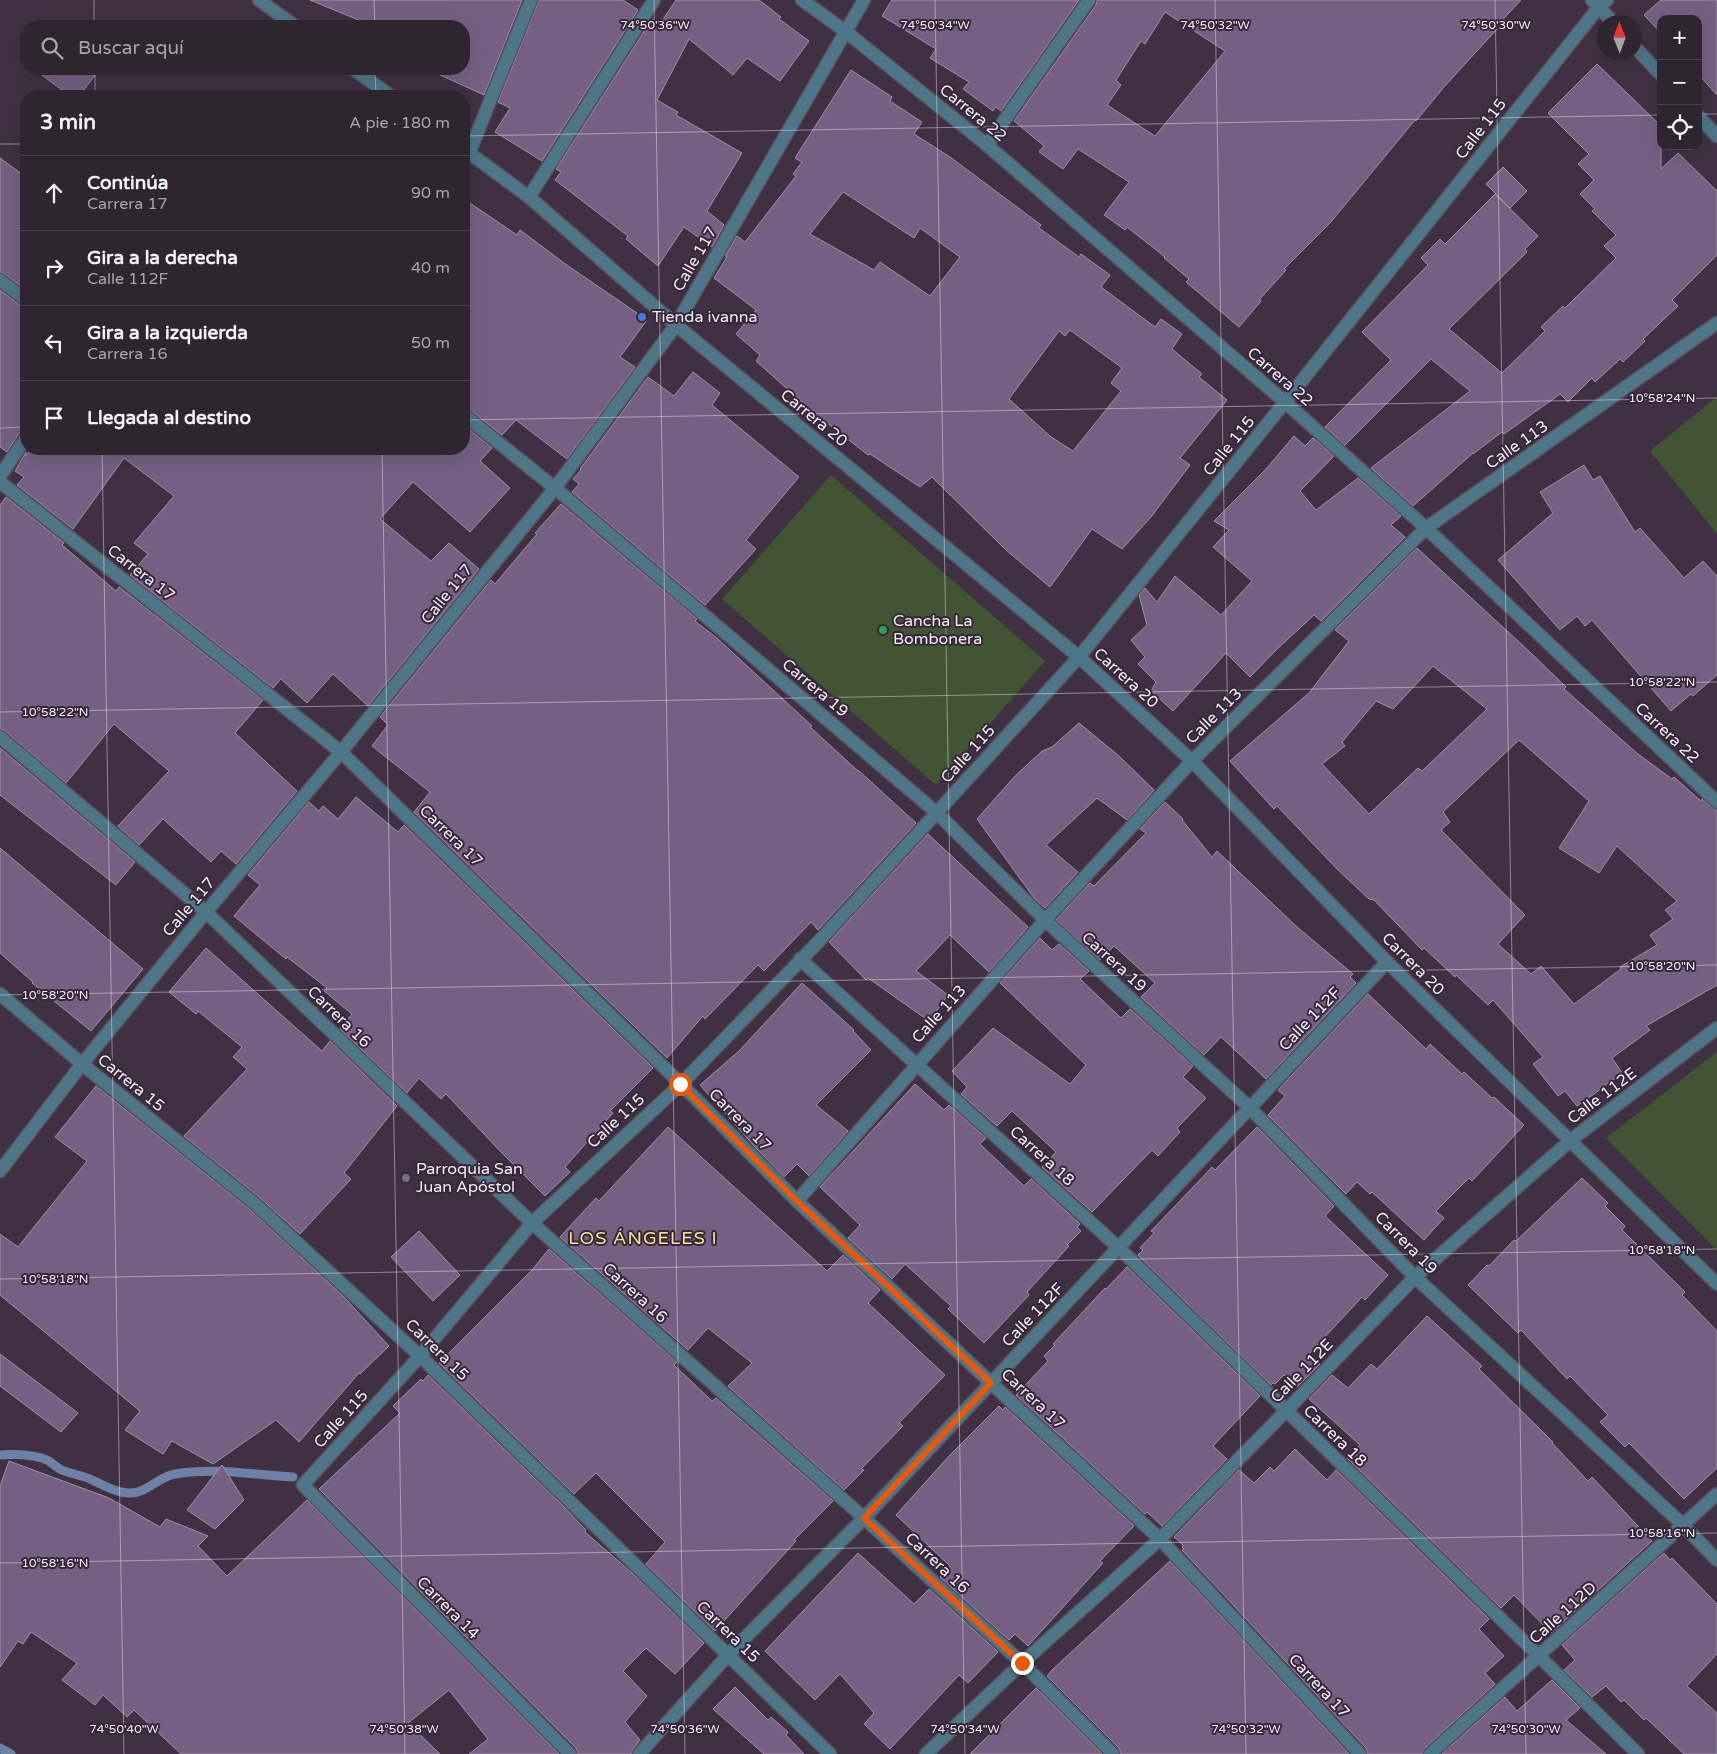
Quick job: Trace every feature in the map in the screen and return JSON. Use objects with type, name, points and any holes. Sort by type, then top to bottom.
[{"type":"street","points":[[259,0],[287,20]]},
{"type":"street","points":[[470,142],[531,0]]},
{"type":"street","points":[[529,197],[654,0]]},
{"type":"street","name":"Carrera 22","points":[[802,0],[845,31],[987,145],[1285,402],[1426,528],[1717,802]]},
{"type":"street","name":"Calle 117","points":[[0,1171],[82,1064],[206,912],[341,752],[555,488],[676,325],[864,0]]},
{"type":"street","points":[[987,145],[1089,0]]},
{"type":"street","points":[[1599,2],[1608,15]]},
{"type":"street","name":"Calle 115","points":[[302,1485],[420,1356],[532,1223],[680,1084],[822,938],[1079,657],[1285,402],[1599,2]]},
{"type":"street","points":[[1642,55],[1657,71]]},
{"type":"street","points":[[362,75],[383,90]]},
{"type":"street","points":[[1702,120],[1717,136]]},
{"type":"street","name":"Carrera 20","points":[[470,154],[529,197],[676,325],[1079,657],[1192,761],[1387,962],[1717,1284]]},
{"type":"street","points":[[0,280],[20,295]]},
{"type":"street","name":"Calle 113","points":[[797,1201],[1045,920],[1192,761],[1426,528],[1717,323]]},
{"type":"street","name":"Carrera 19","points":[[470,420],[555,488],[937,813],[1045,920],[1249,1107],[1415,1277],[1683,1525],[1717,1560]]},
{"type":"street","points":[[0,476],[20,447]]},
{"type":"street","name":"Carrera 17","points":[[0,482],[341,752],[797,1201],[1160,1539],[1360,1754]]},
{"type":"street","name":"Carrera 16","points":[[0,737],[206,912],[532,1223],[864,1518],[1022,1663],[1113,1754]]},
{"type":"street","name":"Carrera 18","points":[[800,959],[1119,1248],[1638,1754]]},
{"type":"street","name":"Calle 112F","points":[[639,1754],[728,1655],[864,1518],[1387,962]]},
{"type":"street","name":"Carrera 15","points":[[0,994],[82,1064],[254,1203],[420,1356],[830,1754]]},
{"type":"street","name":"Calle 112E","points":[[926,1754],[1022,1663],[1160,1539],[1415,1277],[1571,1140],[1717,1028]]},
{"type":"street","name":"Carrera 14","points":[[302,1485],[570,1754]]},
{"type":"street","name":"Calle 112D","points":[[1430,1754],[1717,1494]]},
{"type":"green space","points":[[1717,397],[1717,534],[1650,451]]},
{"type":"green space","name":"Cancha La Bombonera","points":[[831,475],[1045,661],[936,785],[722,599]]},
{"type":"green space","points":[[1717,1052],[1717,1250],[1606,1138]]},
{"type":"building","points":[[310,0],[522,0],[484,95],[440,75],[470,75],[470,20],[358,20]]},
{"type":"building","points":[[539,0],[623,0],[638,10],[542,161],[495,132],[510,108],[498,102]]},
{"type":"building","points":[[676,0],[759,0],[781,17],[779,19],[809,41],[780,81],[747,58],[733,75],[689,39],[657,100],[678,112],[676,115],[742,153],[707,211],[724,225],[712,247],[684,227],[658,266],[626,239],[628,236],[555,180],[561,172],[556,169],[652,19],[660,24]]},
{"type":"building","points":[[892,0],[1079,0],[1001,111],[996,107],[993,111],[963,89],[969,82],[930,58],[936,49],[882,16]]},
{"type":"building","points":[[1097,0],[1521,0],[1415,120],[1330,223],[1284,269],[1286,270],[1259,300],[1261,301],[1239,327],[1186,282],[1189,279],[1165,257],[1127,227],[1125,230],[1104,215],[1129,182],[1078,149],[1063,169],[1039,152],[1044,146],[1014,121],[1096,5]],"holes":[[[1165,12],[1225,51],[1155,136],[1107,105],[1121,85],[1116,80],[1141,41],[1145,44]]]},
{"type":"building","points":[[1661,0],[1717,0],[1717,95],[1702,78],[1702,15],[1657,15],[1657,29],[1644,15]]},
{"type":"building","points":[[1597,64],[1657,122],[1657,150],[1661,150],[1661,169],[1678,153],[1717,191],[1717,255],[1672,300],[1678,306],[1643,339],[1645,341],[1623,362],[1620,359],[1595,382],[1592,378],[1568,402],[1560,394],[1504,434],[1502,432],[1473,453],[1413,506],[1371,468],[1470,391],[1431,359],[1345,445],[1325,427],[1391,360],[1362,332],[1428,265],[1421,258],[1440,239],[1445,244],[1495,194],[1538,236],[1525,249],[1527,252],[1449,329],[1502,373],[1545,331],[1541,327],[1563,306],[1565,308],[1616,258],[1604,246],[1616,235],[1592,211],[1595,209],[1580,194],[1594,180],[1578,164],[1589,154],[1548,113]]},
{"type":"building","points":[[851,70],[892,97],[890,101],[922,122],[914,134],[950,157],[1041,225],[1039,228],[1079,257],[1081,254],[1110,275],[1101,287],[1155,327],[1161,319],[1182,334],[1172,349],[1202,374],[1199,377],[1227,400],[1180,458],[1190,465],[1151,517],[1122,549],[1092,529],[1050,587],[1006,550],[932,477],[920,487],[870,454],[868,455],[813,412],[756,361],[760,355],[736,334],[756,310],[714,278],[737,236],[745,242],[796,176],[793,174],[802,162],[795,158]],"holes":[[[843,192],[914,238],[920,228],[960,257],[930,296],[880,262],[874,270],[810,234]],[[1070,330],[1122,368],[1111,383],[1121,391],[1073,451],[1051,437],[1009,399],[1059,331],[1065,336]]]},
{"type":"building","points":[[42,75],[95,75],[84,90],[62,90]]},
{"type":"building","points":[[0,158],[20,173],[20,285],[0,272]]},
{"type":"building","points":[[1503,167],[1527,191],[1510,208],[1486,184]]},
{"type":"building","points":[[470,203],[517,235],[520,230],[647,320],[620,357],[635,367],[567,459],[516,420],[502,435],[470,410]]},
{"type":"building","points":[[0,290],[20,305],[20,433],[7,452],[0,447]]},
{"type":"building","points":[[693,372],[720,393],[712,405],[799,477],[746,540],[756,549],[705,605],[572,492],[579,484],[573,479],[648,377],[674,396]]},
{"type":"building","points":[[470,430],[492,448],[480,461],[510,488],[470,532],[413,482],[380,519],[431,561],[449,543],[479,569],[368,706],[333,674],[307,703],[281,679],[273,688],[130,575],[148,554],[134,543],[174,496],[124,458],[73,529],[17,485],[24,477],[15,471],[24,455],[470,455]]},
{"type":"building","points":[[1294,436],[1305,446],[1313,438],[1334,456],[1300,491],[1316,510],[1358,478],[1401,516],[1391,525],[1405,537],[1321,621],[1314,615],[1250,677],[1226,653],[1173,711],[1151,691],[1156,682],[1138,664],[1145,657],[1131,640],[1147,625],[1139,595],[1145,588],[1157,602],[1175,576],[1221,615],[1252,581],[1213,547],[1229,530],[1214,521],[1266,469]]},
{"type":"building","points":[[1584,465],[1593,480],[1600,476],[1635,532],[1640,528],[1684,578],[1703,561],[1717,576],[1717,675],[1693,696],[1691,694],[1671,711],[1592,620],[1585,626],[1577,616],[1560,630],[1498,560],[1553,513],[1540,492]]},
{"type":"building","points":[[6,497],[64,543],[62,545],[116,591],[119,587],[263,700],[235,733],[297,791],[236,864],[221,851],[211,862],[163,819],[139,845],[118,826],[169,771],[114,724],[66,783],[5,731],[0,729],[0,505]]},
{"type":"building","points":[[561,504],[697,619],[695,621],[718,639],[812,726],[810,727],[916,823],[818,930],[811,922],[764,971],[758,965],[705,1019],[703,1016],[667,1058],[414,812],[430,792],[372,746],[388,725],[380,717],[491,580],[495,584],[537,534],[535,533]]},
{"type":"building","points":[[1417,548],[1532,654],[1566,687],[1564,689],[1638,754],[1672,779],[1674,777],[1701,801],[1702,799],[1717,811],[1717,985],[1646,1026],[1650,1030],[1612,1058],[1623,1074],[1600,1088],[1577,1106],[1565,1091],[1558,1096],[1533,1064],[1543,1057],[1493,1000],[1488,1005],[1424,948],[1422,950],[1374,900],[1369,899],[1338,870],[1277,806],[1274,809],[1230,761],[1309,693],[1349,641],[1335,630]],"holes":[[[1433,666],[1487,709],[1422,771],[1418,768],[1369,814],[1322,764],[1345,746],[1342,742],[1376,701],[1393,709]],[[1519,740],[1589,801],[1559,848],[1599,873],[1617,846],[1677,901],[1665,910],[1673,919],[1650,935],[1657,945],[1620,967],[1621,969],[1574,1004],[1541,966],[1531,974],[1498,944],[1525,915],[1441,830],[1450,822],[1443,812]]]},
{"type":"building","points":[[1079,723],[1119,756],[1154,790],[1127,820],[1097,798],[1046,845],[1078,872],[1045,908],[1034,898],[977,819],[1015,776],[1042,751],[1052,747]]},
{"type":"building","points":[[0,748],[135,862],[116,885],[0,795]]},
{"type":"building","points":[[356,797],[398,832],[404,825],[653,1068],[610,1111],[613,1113],[565,1167],[570,1172],[545,1196],[446,1094],[441,1099],[419,1078],[407,1093],[340,1029],[352,1014],[324,991],[327,988],[287,957],[286,959],[234,916],[260,885],[248,875],[309,802],[319,811],[323,806],[338,819]]},
{"type":"building","points":[[1165,802],[1183,819],[1212,857],[1217,851],[1296,926],[1353,974],[1350,977],[1356,983],[1266,1079],[1221,1037],[1204,1055],[1141,997],[1155,983],[1114,946],[1100,960],[1056,920],[1090,883],[1094,886],[1146,833],[1140,829]]},
{"type":"building","points":[[928,834],[1028,927],[989,972],[950,935],[916,971],[948,995],[929,1021],[868,978],[866,980],[829,942]]},
{"type":"building","points":[[0,848],[143,969],[91,1031],[32,983],[0,953]]},
{"type":"building","points":[[1040,938],[1052,950],[1059,944],[1089,971],[1080,979],[1121,1018],[1130,1009],[1193,1066],[1183,1077],[1206,1098],[1177,1128],[1180,1132],[1158,1156],[1152,1150],[1092,1212],[1042,1167],[1056,1152],[1012,1111],[997,1126],[961,1094],[967,1087],[952,1071],[993,1028],[1070,1084],[1086,1065],[1000,983]]},
{"type":"building","points":[[206,948],[322,1051],[330,1041],[397,1106],[344,1173],[351,1179],[300,1234],[259,1197],[184,1136],[247,1069],[233,1057],[242,1047],[198,1011],[196,1014],[169,992]]},
{"type":"building","points":[[802,983],[854,1030],[871,1050],[816,1105],[848,1131],[809,1176],[797,1164],[784,1177],[700,1085],[739,1051]]},
{"type":"building","points":[[1368,994],[1426,1049],[1430,1044],[1462,1074],[1464,1072],[1524,1125],[1472,1181],[1469,1178],[1436,1211],[1444,1218],[1424,1240],[1372,1192],[1370,1194],[1357,1182],[1346,1194],[1268,1115],[1285,1096],[1278,1090]]},
{"type":"building","points":[[915,1084],[944,1110],[949,1105],[986,1138],[980,1144],[1024,1186],[1031,1179],[1080,1224],[1077,1227],[1081,1231],[1067,1245],[1069,1246],[1027,1292],[1029,1295],[984,1343],[948,1309],[951,1306],[905,1264],[892,1279],[848,1238],[860,1225],[820,1187]]},
{"type":"building","points":[[96,1086],[249,1209],[344,1297],[389,1346],[359,1373],[299,1442],[276,1420],[213,1464],[172,1441],[163,1454],[125,1430],[140,1411],[0,1295],[0,1234],[18,1247],[87,1161],[55,1137]]},
{"type":"building","points":[[668,1127],[827,1271],[843,1255],[880,1290],[868,1303],[945,1375],[899,1423],[903,1426],[861,1469],[864,1470],[844,1490],[728,1386],[752,1363],[708,1328],[688,1350],[560,1237],[596,1198],[599,1201]]},
{"type":"building","points":[[1257,1127],[1334,1206],[1325,1216],[1388,1275],[1365,1300],[1362,1297],[1309,1354],[1320,1364],[1297,1387],[1284,1375],[1275,1384],[1271,1385],[1138,1255],[1143,1250],[1140,1248],[1154,1233],[1151,1231],[1212,1167],[1215,1170]]},
{"type":"building","points":[[1582,1178],[1608,1203],[1605,1206],[1625,1226],[1622,1230],[1685,1292],[1682,1295],[1717,1331],[1717,1468],[1684,1499],[1629,1443],[1625,1447],[1600,1422],[1608,1415],[1570,1376],[1567,1379],[1521,1330],[1518,1333],[1468,1285],[1487,1265],[1489,1266],[1514,1240],[1516,1241]]},
{"type":"building","points":[[419,1231],[460,1275],[433,1301],[391,1257]]},
{"type":"building","points":[[549,1249],[677,1362],[674,1365],[712,1401],[716,1398],[833,1501],[794,1540],[796,1541],[715,1631],[646,1564],[665,1542],[596,1473],[574,1494],[439,1363],[532,1270]]},
{"type":"building","points":[[1127,1267],[1260,1396],[1213,1446],[1227,1459],[1162,1526],[1147,1512],[1145,1514],[1016,1395],[1048,1361],[1044,1356],[1055,1345],[1053,1344]]},
{"type":"building","points":[[1427,1316],[1482,1366],[1479,1369],[1553,1442],[1588,1481],[1592,1477],[1652,1541],[1551,1633],[1514,1595],[1501,1608],[1347,1458],[1360,1445],[1309,1399],[1332,1375],[1348,1388],[1371,1364],[1377,1369]]},
{"type":"building","points":[[0,1354],[78,1413],[61,1432],[0,1386]]},
{"type":"building","points":[[428,1375],[562,1505],[586,1530],[585,1532],[631,1572],[704,1643],[675,1674],[646,1648],[623,1671],[647,1696],[625,1722],[640,1740],[631,1754],[578,1754],[576,1748],[319,1489],[400,1413],[393,1406],[421,1379],[423,1381]]},
{"type":"building","points":[[999,1406],[1003,1410],[1005,1407],[1134,1526],[1100,1561],[1103,1563],[1028,1646],[1015,1634],[1009,1640],[940,1577],[950,1566],[896,1515],[949,1456]]},
{"type":"building","points":[[1295,1449],[1327,1480],[1336,1470],[1489,1619],[1479,1629],[1504,1656],[1485,1673],[1495,1684],[1425,1748],[1422,1754],[1368,1754],[1366,1748],[1182,1550],[1184,1549],[1183,1545],[1174,1537],[1239,1470],[1254,1483],[1270,1467],[1274,1471]]},
{"type":"building","points":[[9,1461],[109,1498],[160,1527],[166,1519],[208,1536],[198,1546],[227,1576],[307,1500],[559,1754],[469,1754],[488,1739],[449,1690],[408,1723],[440,1754],[181,1754],[134,1710],[127,1717],[103,1695],[95,1705],[62,1680],[77,1663],[31,1632],[23,1644],[18,1641],[0,1667],[0,1486]]},
{"type":"building","points":[[222,1465],[244,1500],[215,1529],[187,1510]]},
{"type":"building","points":[[858,1553],[914,1604],[929,1589],[998,1652],[968,1683],[959,1675],[890,1749],[864,1724],[874,1713],[840,1674],[815,1700],[765,1651]]},
{"type":"building","points":[[1664,1553],[1670,1560],[1672,1558],[1717,1604],[1717,1654],[1687,1686],[1717,1713],[1717,1754],[1684,1754],[1646,1718],[1644,1720],[1624,1700],[1621,1702],[1606,1686],[1592,1697],[1564,1670],[1575,1660],[1562,1645]]},
{"type":"building","points":[[1170,1561],[1349,1754],[1121,1754],[1119,1748],[1047,1676]]},
{"type":"building","points":[[1552,1680],[1580,1708],[1566,1720],[1606,1754],[1442,1754],[1505,1697],[1517,1711]]},
{"type":"building","points":[[735,1687],[768,1720],[771,1717],[788,1732],[786,1735],[804,1754],[764,1754],[713,1709]]},
{"type":"building","points":[[1036,1688],[1102,1754],[970,1754]]},
{"type":"waterway","points":[[0,1455],[38,1457],[49,1461],[62,1470],[125,1493],[136,1492],[147,1488],[163,1478],[189,1472],[219,1471],[293,1477]]},
{"type":"waterway","points":[[0,1748],[11,1754]]},
{"type":"place","name":"Tienda ivanna","points":[[642,317]]},
{"type":"place","name":"Cancha La Bombonera","points":[[883,630]]},
{"type":"place","name":"Parroquia San Juan Apóstol","points":[[406,1178]]},
{"type":"district","name":"LOS ÁNGELES I","points":[[643,1238]]},
{"type":"route","points":[[680,1084],[797,1201],[991,1383],[864,1518],[1022,1663]]}]
